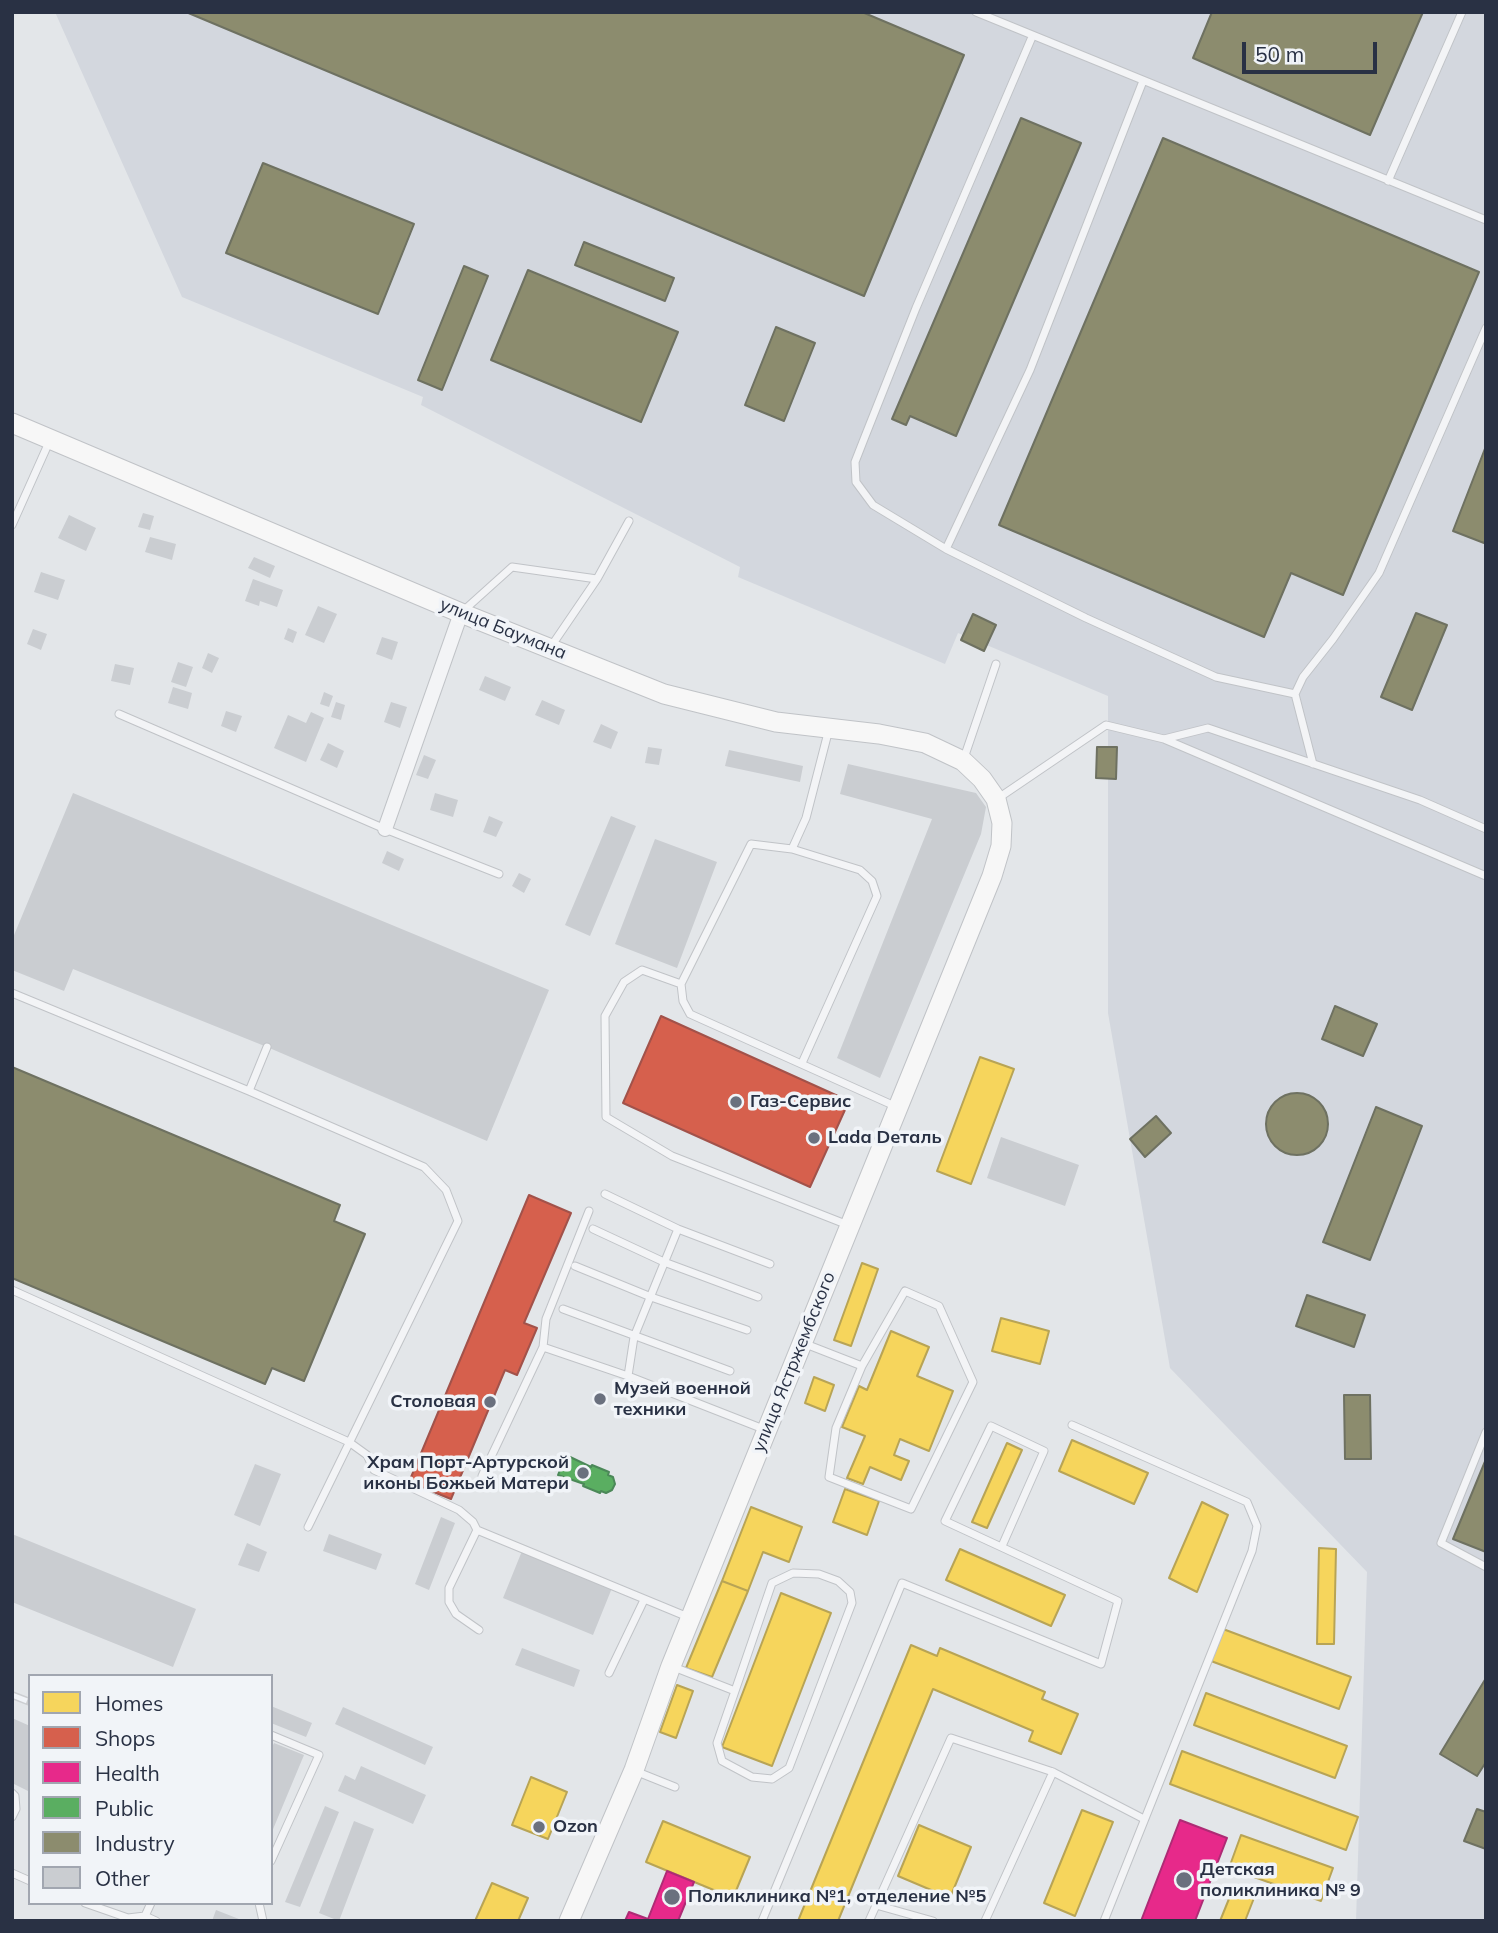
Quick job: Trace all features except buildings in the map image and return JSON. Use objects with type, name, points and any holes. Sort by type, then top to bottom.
[{"type":"main road","name":"улица Баумана","points":[[12,423],[461,613],[664,694],[776,722],[879,734],[925,743],[963,761],[982,779],[996,799]]},
{"type":"main road","name":"улица Ястржембского","points":[[569,1921],[634,1770],[671,1666],[992,876],[1001,846],[1002,823],[996,799]]},
{"type":"street","points":[[385,829],[461,613]]},
{"type":"lane","points":[[976,12],[1486,220]]},
{"type":"lane","points":[[1388,181],[1462,12]]},
{"type":"lane","points":[[1032,37],[916,308],[855,462],[856,482],[873,505],[946,549],[1086,618],[1216,677],[1295,694]]},
{"type":"lane","points":[[946,549],[1030,370],[1143,81]]},
{"type":"lane","points":[[1313,764],[1295,694],[1303,677],[1379,573],[1486,328]]},
{"type":"lane","points":[[12,525],[50,439]]},
{"type":"lane","points":[[550,648],[597,579],[629,521]]},
{"type":"lane","points":[[461,613],[512,567],[597,579]]},
{"type":"lane","points":[[963,761],[996,664]]},
{"type":"lane","points":[[119,713],[385,829],[499,874]]},
{"type":"lane","points":[[996,799],[1106,725],[1164,739],[1486,876]]},
{"type":"lane","points":[[792,849],[806,818],[830,728]]},
{"type":"lane","points":[[1164,739],[1208,729],[1420,800],[1486,829]]},
{"type":"lane","points":[[802,1063],[877,896],[872,881],[860,870],[792,849],[751,844],[681,984],[683,1001],[690,1014],[898,1107]]},
{"type":"lane","points":[[681,984],[642,970],[624,982],[605,1016],[606,1117],[672,1156],[850,1225]]},
{"type":"lane","points":[[12,993],[424,1167],[446,1190],[458,1222],[309,1527]]},
{"type":"lane","points":[[249,1091],[267,1047]]},
{"type":"lane","points":[[605,1195],[678,1229],[770,1264]]},
{"type":"lane","points":[[482,1476],[543,1347],[546,1320],[589,1211]]},
{"type":"lane","points":[[593,1228],[664,1262],[758,1297]]},
{"type":"lane","points":[[628,1376],[634,1337],[678,1229]]},
{"type":"lane","points":[[575,1266],[651,1297],[747,1330]]},
{"type":"lane","points":[[12,1290],[349,1442],[367,1454],[373,1470],[459,1510],[473,1521],[477,1530],[691,1618]]},
{"type":"lane","points":[[905,1290],[939,1306],[974,1382],[911,1509],[829,1477],[836,1428],[862,1366],[905,1290]]},
{"type":"lane","points":[[563,1310],[730,1371]]},
{"type":"lane","points":[[802,1342],[862,1366]]},
{"type":"lane","points":[[543,1347],[628,1376],[766,1430]]},
{"type":"lane","points":[[1072,1425],[1247,1502],[1257,1526],[1252,1551],[1104,1921]]},
{"type":"lane","points":[[762,1921],[902,1583],[1101,1664],[1118,1601],[945,1521],[991,1426],[1044,1451],[1002,1546]]},
{"type":"lane","points":[[1486,1432],[1441,1543],[1486,1567]]},
{"type":"lane","points":[[477,1530],[449,1588],[449,1602],[456,1614],[479,1630]]},
{"type":"lane","points":[[793,1573],[819,1574],[838,1581],[850,1592],[852,1604],[789,1768],[772,1779],[752,1777],[722,1761],[717,1742],[735,1691],[772,1583],[793,1573]]},
{"type":"lane","points":[[609,1673],[643,1600]]},
{"type":"lane","points":[[671,1666],[735,1691]]},
{"type":"lane","points":[[273,1736],[319,1755],[273,1857]]},
{"type":"lane","points":[[869,1921],[951,1738],[1053,1772],[1144,1819]]},
{"type":"lane","points":[[634,1770],[675,1787]]},
{"type":"lane","points":[[985,1921],[1053,1772]]},
{"type":"lane","points":[[12,1793],[15,1796],[16,1809],[12,1817]]},
{"type":"lane","points":[[12,1873],[28,1880]]},
{"type":"lane","points":[[91,1905],[128,1918],[145,1916],[156,1921]]},
{"type":"lane","points":[[145,1916],[149,1905]]},
{"type":"lane","points":[[876,1905],[933,1921]]},
{"type":"shaded area","points":[[55,12],[1486,12],[1486,1921],[1356,1921],[1367,1572],[1170,1368],[1108,1013],[1108,696],[958,633],[945,664],[738,577],[740,567],[421,405],[423,397],[182,297]]},
{"type":"railway","points":[[12,1695],[28,1701]]},
{"type":"place","name":"Газ-Сервис","points":[[736,1102]]},
{"type":"place","name":"Lada Dеталь","points":[[814,1138]]},
{"type":"place","name":"Музей военной техники","points":[[600,1399]]},
{"type":"place","name":"Столовая","points":[[490,1402]]},
{"type":"place","name":"Храм Порт-Артурской иконы Божьей Матери","points":[[583,1473]]},
{"type":"place","name":"Ozon","points":[[539,1827]]},
{"type":"place","name":"Детская поликлиника № 9","points":[[1184,1880]]},
{"type":"place","name":"Поликлиника №1, отделение №5","points":[[672,1897]]}]
